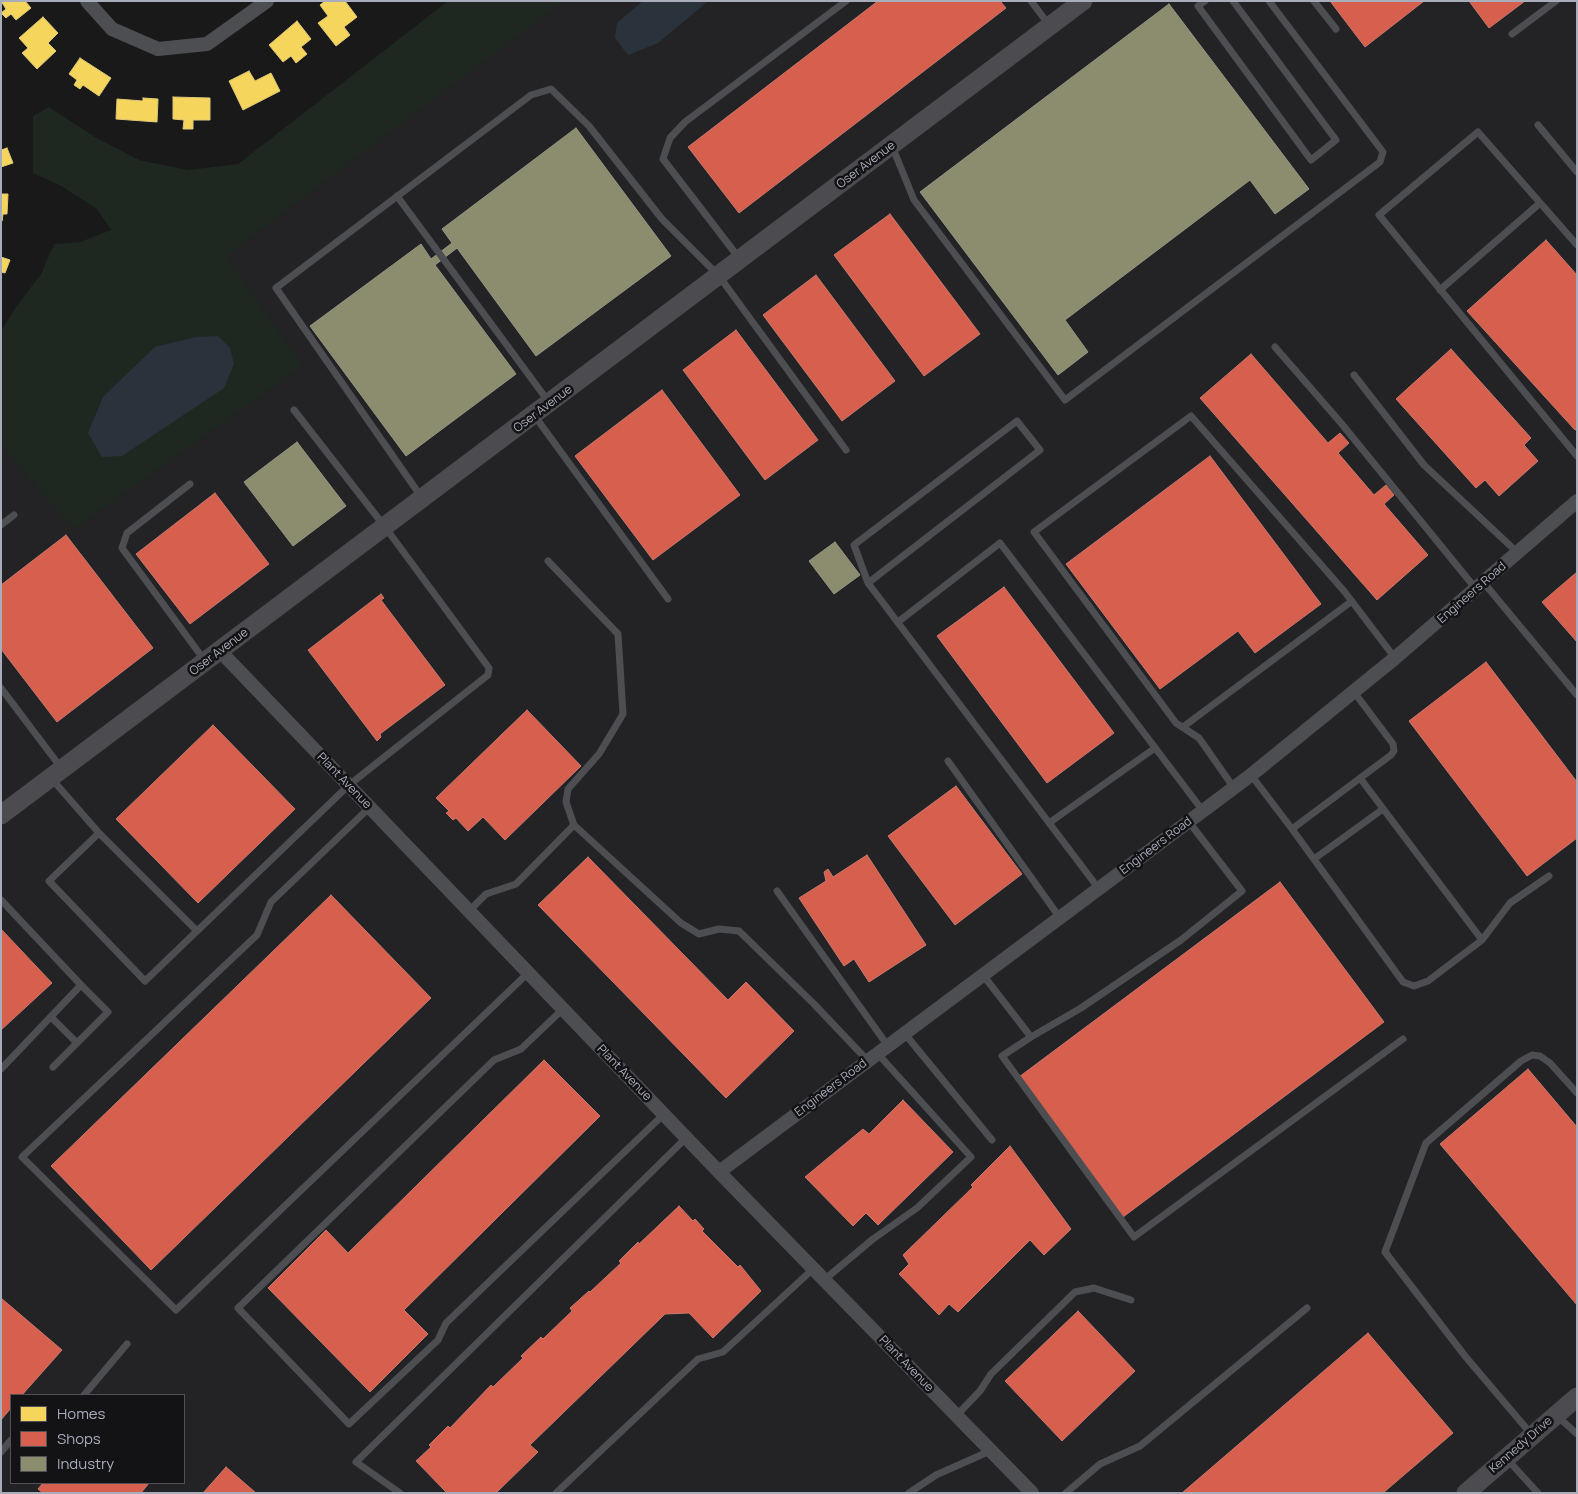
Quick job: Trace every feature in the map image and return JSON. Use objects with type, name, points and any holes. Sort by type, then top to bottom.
[{"type":"street","points":[[87,1],[112,29],[158,49],[207,44],[267,1]]},
{"type":"street","name":"Oser Avenue","points":[[1,815],[1083,1]]},
{"type":"street","name":"Engineers Road","points":[[719,1172],[1251,775],[1395,658],[1577,501]]},
{"type":"street","name":"Plant Avenue","points":[[213,656],[349,785],[686,1138],[1032,1493]]},
{"type":"street","name":"Kennedy Drive","points":[[1466,1493],[1577,1397]]},
{"type":"lane","points":[[740,260],[663,158],[670,138],[685,122],[846,1]]},
{"type":"lane","points":[[1031,1],[1050,26]]},
{"type":"lane","points":[[1205,1],[1198,6],[1311,160],[1336,140],[1233,1]]},
{"type":"lane","points":[[892,146],[914,200],[1065,400],[1380,162],[1383,152],[1269,1]]},
{"type":"lane","points":[[1314,1],[1336,29]]},
{"type":"lane","points":[[1512,34],[1556,1]]},
{"type":"lane","points":[[422,499],[276,288],[531,96],[551,89],[589,126],[662,219],[719,276],[846,450]]},
{"type":"lane","points":[[1538,125],[1577,172]]},
{"type":"lane","points":[[1577,245],[1478,132],[1379,215],[1577,456]]},
{"type":"lane","points":[[397,196],[550,403]]},
{"type":"lane","points":[[1440,290],[1540,203]]},
{"type":"lane","points":[[1275,347],[1480,586],[1577,695]]},
{"type":"lane","points":[[1354,375],[1424,465],[1518,553]]},
{"type":"lane","points":[[99,832],[49,881],[145,981],[349,785],[484,680],[489,668],[385,527],[294,410]]},
{"type":"lane","points":[[534,415],[668,599]]},
{"type":"lane","points":[[1234,788],[1199,738],[1176,723],[1034,532],[1191,416],[1352,601],[1395,658]]},
{"type":"lane","points":[[868,583],[1040,450],[1017,421],[854,545],[868,583],[1099,889]]},
{"type":"lane","points":[[190,484],[127,533],[122,548],[213,656]]},
{"type":"lane","points":[[1,525],[14,516]]},
{"type":"lane","points":[[898,622],[1000,543],[1202,811]]},
{"type":"lane","points":[[548,561],[618,634],[623,714],[599,754],[568,788],[566,802],[574,825],[681,923],[699,934],[719,929],[739,931],[814,1004],[878,1053]]},
{"type":"lane","points":[[1183,727],[1352,601]]},
{"type":"lane","points":[[1,688],[56,773],[99,832],[197,931]]},
{"type":"lane","points":[[1292,829],[1394,750],[1392,744],[1354,692]]},
{"type":"lane","points":[[1049,824],[1155,748]]},
{"type":"lane","points":[[948,761],[1060,918]]},
{"type":"lane","points":[[1251,775],[1403,982],[1414,986],[1428,981],[1482,940],[1510,903],[1549,876]]},
{"type":"lane","points":[[1360,778],[1482,940]]},
{"type":"lane","points":[[370,808],[271,902],[258,935],[22,1157],[176,1310],[528,973]]},
{"type":"lane","points":[[1314,859],[1383,809]]},
{"type":"lane","points":[[1189,822],[1242,890],[1180,940],[1081,1008],[1002,1056],[1134,1237],[1403,1039]]},
{"type":"lane","points":[[469,911],[486,894],[516,884],[574,825]]},
{"type":"lane","points":[[777,891],[878,1053],[971,1157],[917,1208],[873,1239],[824,1280]]},
{"type":"lane","points":[[1,900],[108,1012],[53,1067]]},
{"type":"lane","points":[[983,975],[1031,1037]]},
{"type":"lane","points":[[1,1070],[81,985]]},
{"type":"lane","points":[[563,1009],[521,1049],[494,1060],[238,1308],[349,1424],[438,1340],[446,1324],[664,1114]]},
{"type":"lane","points":[[50,1016],[77,1043]]},
{"type":"lane","points":[[905,1034],[992,1140]]},
{"type":"lane","points":[[1532,1435],[1465,1356],[1385,1252],[1426,1143],[1521,1061],[1532,1055],[1540,1056],[1550,1063],[1577,1093]]},
{"type":"lane","points":[[400,1493],[356,1462],[686,1138]]},
{"type":"lane","points":[[556,1493],[698,1359],[723,1352],[813,1269]]},
{"type":"lane","points":[[956,1416],[980,1391],[991,1374],[1074,1292],[1094,1288],[1131,1300]]},
{"type":"lane","points":[[1066,1493],[1100,1464],[1140,1446],[1307,1308]]},
{"type":"lane","points":[[85,1394],[127,1344]]},
{"type":"lane","points":[[1556,1415],[1577,1434]]},
{"type":"lane","points":[[1,1452],[10,1441]]},
{"type":"lane","points":[[909,1493],[936,1474],[990,1451]]},
{"type":"lane","points":[[1506,1458],[1538,1493]]},
{"type":"shaded area","points":[[448,1],[563,1],[226,256],[302,366],[74,529],[1,445],[1,331],[16,307],[41,274],[54,244],[80,242],[111,230],[97,209],[61,186],[33,173],[33,116],[49,107],[95,137],[139,160],[188,170],[238,164]]},
{"type":"shaded area","points":[[483,1],[1577,1],[1577,1493],[1,1493],[1,355]]},
{"type":"shaded area","points":[[643,1],[708,1],[658,43],[628,55],[615,38],[617,23]]},
{"type":"shaded area","points":[[218,336],[230,348],[234,364],[224,388],[122,456],[102,457],[88,433],[103,397],[155,347],[196,337]]},
{"type":"building: Homes","points":[[1,1],[25,1],[31,8],[16,20],[11,14],[6,18],[1,13],[6,9]]},
{"type":"building: Homes","points":[[325,1],[345,1],[357,17],[344,27],[350,35],[336,46],[318,23],[328,16],[320,5]]},
{"type":"building: Homes","points":[[43,17],[58,33],[48,43],[56,51],[37,69],[22,53],[28,48],[19,38]]},
{"type":"building: Homes","points":[[297,21],[311,39],[301,47],[307,54],[296,63],[291,56],[283,62],[269,45]]},
{"type":"building: Homes","points":[[80,58],[111,78],[99,96],[83,85],[80,89],[74,85],[77,80],[69,74]]},
{"type":"building: Homes","points":[[249,71],[255,81],[271,73],[280,91],[243,110],[229,81]]},
{"type":"building: Homes","points":[[173,97],[210,98],[210,120],[193,120],[193,129],[183,129],[184,120],[173,119]]},
{"type":"building: Homes","points":[[143,98],[158,99],[157,122],[116,119],[117,99],[143,101]]},
{"type":"building: Homes","points":[[7,148],[13,163],[1,167],[1,150]]},
{"type":"building: Homes","points":[[1,194],[8,194],[7,214],[3,214],[2,221]]},
{"type":"building: Homes","points":[[1,257],[10,260],[5,273],[1,272]]},
{"type":"building: Shops","points":[[878,1],[1000,1],[1006,8],[739,213],[688,147]]},
{"type":"building: Shops","points":[[1330,1],[1424,1],[1365,47]]},
{"type":"building: Shops","points":[[1469,1],[1525,1],[1489,28]]},
{"type":"building: Shops","points":[[890,214],[980,334],[924,376],[834,255]]},
{"type":"building: Shops","points":[[1546,240],[1577,275],[1577,429],[1575,430],[1467,311]]},
{"type":"building: Shops","points":[[816,275],[895,381],[842,421],[763,315]]},
{"type":"building: Shops","points":[[736,330],[818,440],[765,480],[683,370]]},
{"type":"building: Shops","points":[[1451,349],[1531,438],[1524,445],[1538,461],[1499,496],[1485,480],[1476,488],[1396,399]]},
{"type":"building: Shops","points":[[1251,354],[1328,443],[1340,433],[1349,443],[1338,453],[1374,495],[1386,485],[1394,495],[1384,504],[1428,555],[1377,600],[1200,398]]},
{"type":"building: Shops","points":[[662,390],[740,495],[653,560],[575,456]]},
{"type":"building: Shops","points":[[1210,456],[1321,604],[1255,653],[1238,631],[1160,689],[1066,564]]},
{"type":"building: Shops","points":[[215,493],[269,564],[190,624],[136,554]]},
{"type":"building: Shops","points":[[66,535],[153,648],[57,722],[1,649],[1,585]]},
{"type":"building: Shops","points":[[1577,572],[1577,642],[1542,602]]},
{"type":"building: Shops","points":[[1004,587],[1114,733],[1047,783],[937,636]]},
{"type":"building: Shops","points":[[381,594],[384,598],[381,600],[445,685],[380,734],[381,737],[377,741],[308,650]]},
{"type":"building: Shops","points":[[1486,662],[1577,782],[1577,838],[1527,876],[1409,721]]},
{"type":"building: Shops","points":[[527,710],[581,766],[505,840],[483,817],[468,831],[456,818],[453,820],[446,813],[449,811],[436,798]]},
{"type":"building: Shops","points":[[213,725],[295,809],[198,903],[116,819]]},
{"type":"building: Shops","points":[[956,786],[1022,874],[955,925],[888,836]]},
{"type":"building: Shops","points":[[867,855],[926,945],[869,982],[854,959],[844,966],[799,898],[826,881],[824,872],[828,869],[833,877]]},
{"type":"building: Shops","points":[[588,857],[728,1000],[746,982],[794,1031],[726,1098],[538,905]]},
{"type":"building: Shops","points":[[1280,882],[1384,1022],[1123,1217],[1019,1077]]},
{"type":"building: Shops","points":[[331,895],[431,998],[151,1270],[51,1166]]},
{"type":"building: Shops","points":[[1,929],[52,983],[1,1030]]},
{"type":"building: Shops","points":[[544,1060],[600,1116],[404,1310],[428,1334],[370,1392],[268,1288],[326,1230],[348,1253]]},
{"type":"building: Shops","points":[[1528,1069],[1577,1127],[1577,1305],[1440,1144]]},
{"type":"building: Shops","points":[[903,1100],[953,1152],[878,1225],[866,1213],[853,1226],[805,1177],[863,1129],[869,1134]]},
{"type":"building: Shops","points":[[1010,1146],[1071,1229],[1044,1255],[1030,1240],[958,1312],[949,1304],[939,1315],[899,1274],[909,1264],[903,1255],[973,1187],[971,1185]]},
{"type":"building: Shops","points":[[679,1206],[693,1221],[695,1219],[704,1229],[702,1231],[738,1267],[740,1265],[761,1291],[713,1338],[689,1313],[665,1314],[530,1445],[538,1452],[496,1493],[447,1493],[416,1461],[431,1447],[429,1445],[448,1426],[450,1428],[491,1385],[493,1387],[523,1358],[521,1356],[541,1337],[543,1339],[572,1311],[570,1308],[621,1263],[619,1261],[638,1242],[639,1244]]},
{"type":"building: Shops","points":[[1,1298],[62,1350],[23,1394],[10,1394],[10,1409],[1,1420]]},
{"type":"building: Shops","points":[[1078,1311],[1135,1371],[1062,1441],[1005,1381]]},
{"type":"building: Shops","points":[[1368,1333],[1453,1433],[1383,1493],[1182,1493]]},
{"type":"building: Shops","points":[[226,1467],[256,1493],[203,1493]]},
{"type":"building: Shops","points":[[42,1484],[148,1484],[141,1493],[43,1493],[38,1489]]},
{"type":"building: Industry","points":[[1169,4],[1309,189],[1275,214],[1250,180],[1065,320],[1088,352],[1058,375],[920,192]]},
{"type":"building: Industry","points":[[576,128],[671,256],[536,356],[457,248],[435,265],[516,374],[406,456],[310,326],[421,244],[431,259],[452,243],[442,229]]},
{"type":"building: Industry","points":[[297,442],[346,506],[293,546],[244,482]]},
{"type":"building: Industry","points":[[835,542],[860,575],[834,594],[809,561]]}]
